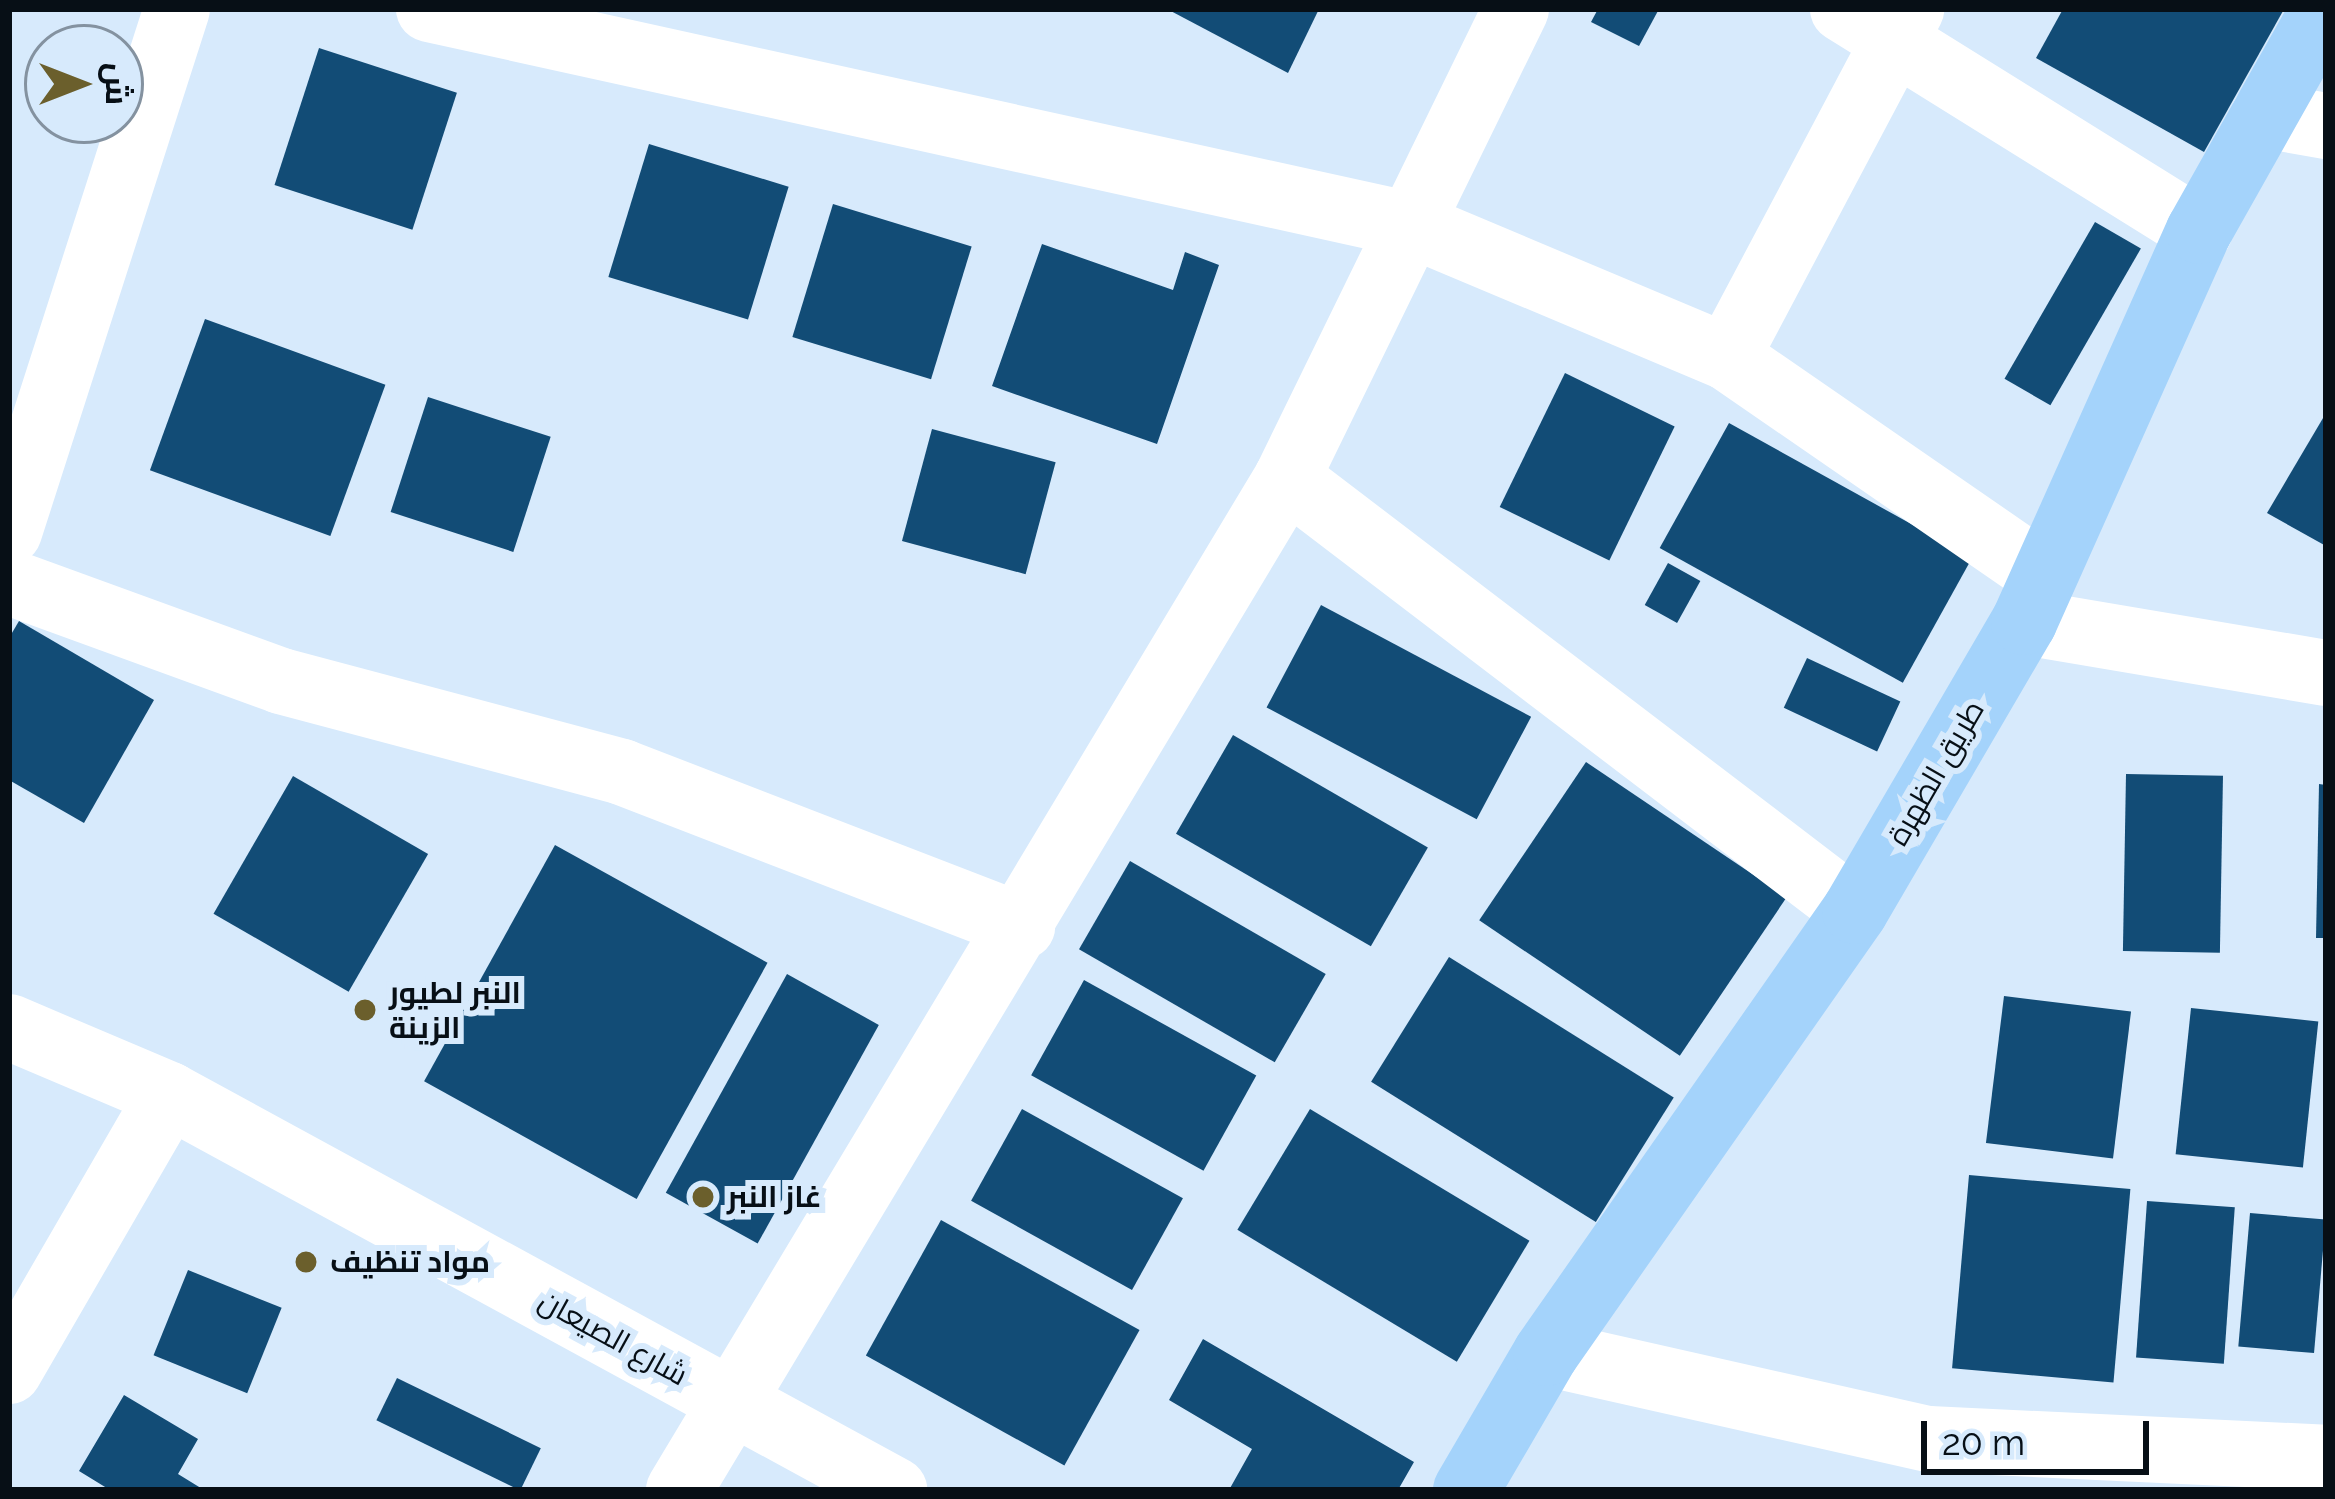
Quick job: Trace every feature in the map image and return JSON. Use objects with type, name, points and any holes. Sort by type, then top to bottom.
[{"type":"main road","name":"طريق الظهرة","points":[[1466,1490],[1546,1353],[1855,911],[2034,599],[2199,231],[2295,120],[2324,9]]},
{"type":"street","points":[[9,532],[177,9]]},
{"type":"street","points":[[429,9],[1415,226],[1727,357],[2034,599],[2326,673]]},
{"type":"street","points":[[679,1490],[738,1406],[1287,478],[1415,226],[1516,9]]},
{"type":"street","points":[[1727,357],[1883,20],[2199,231]]},
{"type":"street","points":[[1287,478],[1855,911]]},
{"type":"street","points":[[9,582],[281,682],[622,772],[1022,926]]},
{"type":"street","name":"شارع الصيعان","points":[[9,1027],[170,1095],[894,1490]]},
{"type":"street","points":[[9,1371],[170,1095]]},
{"type":"street","points":[[1546,1353],[1929,1439],[2198,1470],[2326,1458]]},
{"type":"building","points":[[1167,9],[1319,9],[1288,73]]},
{"type":"building","points":[[1598,9],[1659,9],[1639,46],[1591,22]]},
{"type":"building","points":[[2063,9],[2283,11],[2204,152],[2036,58]]},
{"type":"building","points":[[319,48],[457,93],[412,230],[275,185]]},
{"type":"building","points":[[649,144],[789,187],[748,320],[608,277]]},
{"type":"building","points":[[833,204],[972,246],[931,379],[792,337]]},
{"type":"building","points":[[2095,222],[2141,248],[2050,405],[2004,379]]},
{"type":"building","points":[[1042,244],[1173,290],[1185,252],[1219,265],[1157,444],[992,386]]},
{"type":"building","points":[[205,319],[385,385],[330,536],[150,470]]},
{"type":"building","points":[[1565,373],[1675,426],[1609,560],[1500,507]]},
{"type":"building","points":[[428,397],[551,437],[513,552],[391,512]]},
{"type":"building","points":[[2326,413],[2326,546],[2267,513]]},
{"type":"building","points":[[1729,423],[1972,558],[1903,683],[1660,548]]},
{"type":"building","points":[[932,429],[1056,462],[1026,574],[902,541]]},
{"type":"building","points":[[1668,563],[1700,581],[1677,623],[1645,605]]},
{"type":"building","points":[[1321,605],[1531,717],[1477,819],[1267,707]]},
{"type":"building","points":[[19,621],[154,700],[84,823],[9,780],[9,638]]},
{"type":"building","points":[[1807,658],[1900,702],[1877,751],[1784,708]]},
{"type":"building","points":[[1233,735],[1428,848],[1371,946],[1176,834]]},
{"type":"building","points":[[1586,762],[1787,897],[1680,1056],[1479,920]]},
{"type":"building","points":[[2126,774],[2223,776],[2220,953],[2123,951]]},
{"type":"building","points":[[293,776],[428,854],[349,992],[214,914]]},
{"type":"building","points":[[2319,784],[2326,785],[2326,938],[2316,938]]},
{"type":"building","points":[[555,845],[768,963],[637,1199],[424,1081]]},
{"type":"building","points":[[1130,861],[1326,974],[1275,1062],[1079,949]]},
{"type":"building","points":[[1449,957],[1674,1097],[1596,1222],[1371,1082]]},
{"type":"building","points":[[787,974],[879,1025],[758,1244],[666,1193]]},
{"type":"building","points":[[1084,980],[1256,1076],[1203,1171],[1031,1075]]},
{"type":"building","points":[[2004,996],[2131,1012],[2113,1158],[1986,1143]]},
{"type":"building","points":[[2191,1008],[2318,1021],[2303,1168],[2176,1154]]},
{"type":"building","points":[[1022,1109],[1183,1198],[1132,1290],[971,1201]]},
{"type":"building","points":[[1310,1109],[1529,1241],[1457,1362],[1237,1230]]},
{"type":"building","points":[[1969,1175],[2130,1189],[2113,1382],[1952,1368]]},
{"type":"building","points":[[2147,1201],[2235,1207],[2224,1364],[2136,1358]]},
{"type":"building","points":[[2250,1213],[2326,1220],[2314,1353],[2238,1346]]},
{"type":"building","points":[[941,1220],[1140,1330],[1064,1466],[866,1356]]},
{"type":"building","points":[[188,1270],[282,1308],[247,1393],[154,1355]]},
{"type":"building","points":[[1203,1339],[1414,1462],[1398,1490],[1229,1490],[1252,1449],[1169,1400]]},
{"type":"building","points":[[397,1378],[541,1448],[519,1490],[376,1420]]},
{"type":"building","points":[[124,1395],[198,1439],[178,1474],[204,1490],[110,1490],[79,1471]]},
{"type":"place","name":"النبر لطيور الزينة","points":[[365,1010]]},
{"type":"place","name":"غاز النبر","points":[[703,1197]]},
{"type":"place","name":"مواد تنظيف","points":[[306,1262]]}]
